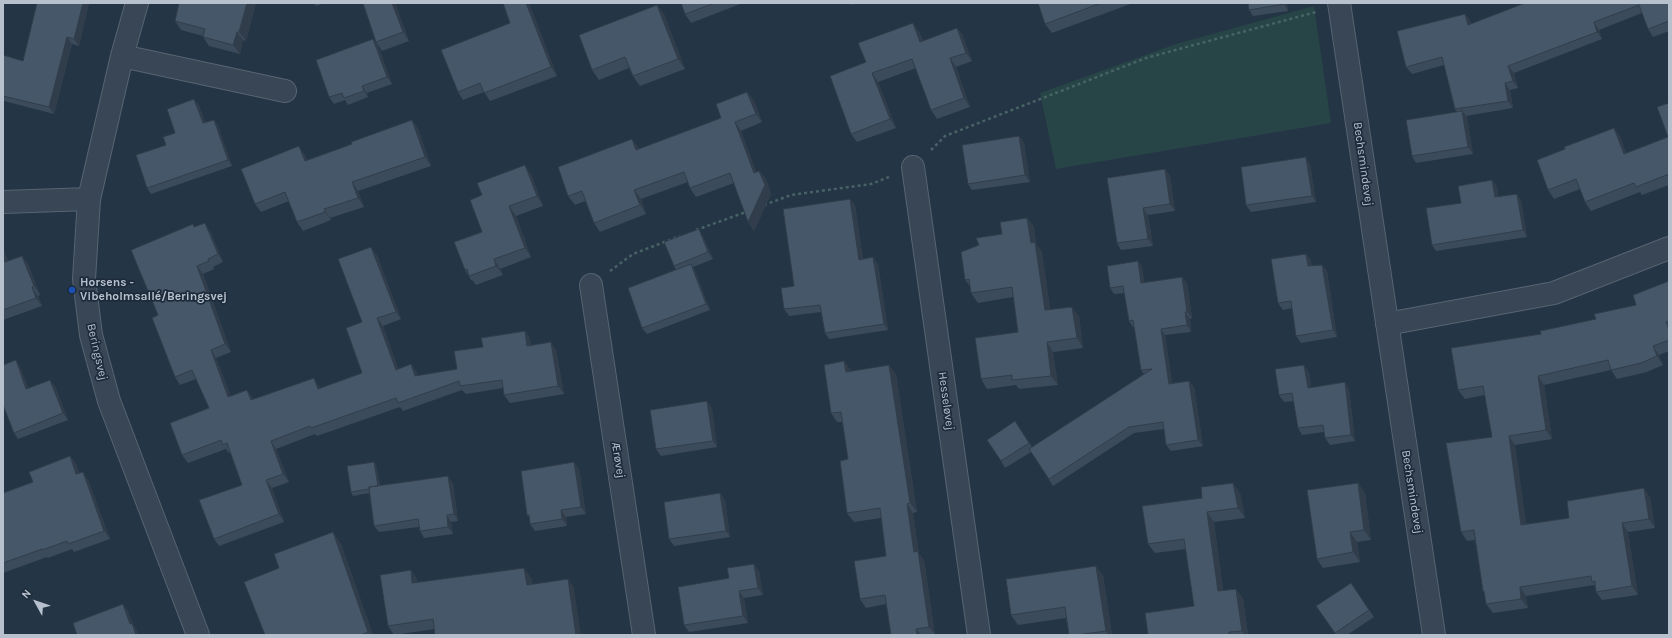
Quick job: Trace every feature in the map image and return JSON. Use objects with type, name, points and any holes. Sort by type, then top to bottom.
[{"type":"street","name":"Beringsvej","points":[[136,3],[122,56],[89,199],[84,278],[91,335],[109,401],[198,635]]},
{"type":"street","name":"Bechsmindevej","points":[[1340,4],[1434,635]]},
{"type":"street","points":[[122,56],[285,91]]},
{"type":"street","name":"Hesseløvej","points":[[913,167],[979,635]]},
{"type":"street","points":[[3,202],[89,199]]},
{"type":"street","points":[[1387,324],[1554,293],[1669,248]]},
{"type":"street","name":"Ærøvej","points":[[591,285],[644,635]]},
{"type":"path","points":[[763,206],[792,195],[871,184],[913,167],[945,136],[1146,58],[1340,4]]},
{"type":"path","points":[[691,232],[748,211]]},
{"type":"path","points":[[591,285],[633,254],[683,235]]},
{"type":"green space","points":[[1314,6],[1331,123],[1056,169],[1040,93],[1176,44]]},
{"type":"building","points":[[37,3],[83,3],[74,39],[67,37],[49,107],[3,96],[3,55],[23,61]]},
{"type":"building","points":[[179,3],[247,3],[239,32],[237,32],[233,45],[203,37],[205,29],[175,21]]},
{"type":"building","points":[[363,3],[392,3],[403,32],[376,42]]},
{"type":"building","points":[[503,3],[526,3],[551,67],[484,93],[480,83],[458,92],[441,50],[510,23]]},
{"type":"building","points":[[681,3],[715,3],[685,14]]},
{"type":"building","points":[[1038,3],[1101,3],[1045,24]]},
{"type":"building","points":[[1248,3],[1284,3],[1284,4],[1249,10]]},
{"type":"building","points":[[1525,3],[1669,3],[1669,21],[1648,29],[1639,5],[1594,22],[1597,32],[1508,66],[1513,81],[1505,83],[1508,101],[1455,109],[1442,57],[1406,67],[1397,31],[1465,14],[1468,25]]},
{"type":"building","points":[[657,5],[678,59],[633,76],[625,57],[592,70],[579,35]]},
{"type":"building","points":[[913,23],[920,42],[957,28],[966,53],[950,58],[964,98],[931,110],[912,59],[872,73],[890,119],[851,134],[830,76],[866,62],[858,43]]},
{"type":"building","points":[[373,39],[387,77],[362,86],[364,91],[344,98],[342,93],[329,97],[316,60]]},
{"type":"building","points":[[747,92],[756,114],[735,122],[754,173],[759,171],[765,185],[748,222],[730,173],[690,188],[684,172],[634,190],[640,205],[594,223],[582,191],[568,196],[558,167],[632,139],[636,150],[721,118],[716,104]]},
{"type":"building","points":[[194,99],[203,123],[214,120],[228,160],[147,188],[136,155],[166,145],[163,137],[175,133],[167,109]]},
{"type":"building","points":[[1669,103],[1669,174],[1636,187],[1634,183],[1585,202],[1576,179],[1548,190],[1537,160],[1565,149],[1564,147],[1614,128],[1624,154],[1668,137],[1657,107]]},
{"type":"building","points":[[1462,111],[1468,147],[1412,156],[1406,120]]},
{"type":"building","points":[[412,120],[425,157],[352,182],[358,198],[324,209],[325,212],[297,222],[285,192],[255,204],[241,169],[299,146],[305,161],[352,144],[351,142]]},
{"type":"building","points":[[1019,136],[1025,175],[968,184],[962,145]]},
{"type":"building","points":[[1306,157],[1312,196],[1246,205],[1241,167]]},
{"type":"building","points":[[525,165],[537,196],[509,206],[525,248],[494,259],[496,266],[469,276],[467,269],[465,270],[454,242],[482,232],[470,200],[482,195],[477,183]]},
{"type":"building","points":[[1165,169],[1170,204],[1143,208],[1148,239],[1117,243],[1107,178]]},
{"type":"building","points":[[1492,180],[1495,197],[1517,194],[1523,230],[1432,245],[1426,208],[1461,203],[1458,186]]},
{"type":"building","points":[[850,199],[859,260],[873,257],[884,324],[825,333],[820,305],[784,309],[781,288],[794,286],[783,209]]},
{"type":"building","points":[[1027,218],[1031,243],[1035,242],[1045,310],[1072,307],[1077,338],[1047,342],[1051,376],[1012,380],[1012,375],[981,379],[975,338],[1018,332],[1012,287],[971,293],[969,279],[965,280],[961,252],[979,245],[976,238],[1002,234],[1000,222]]},
{"type":"building","points":[[205,223],[218,254],[208,259],[209,261],[197,266],[225,344],[211,350],[228,397],[247,390],[251,400],[314,378],[318,389],[362,373],[346,328],[362,322],[338,259],[371,247],[396,312],[377,318],[396,370],[411,364],[415,376],[457,369],[454,351],[483,347],[481,338],[525,331],[527,346],[551,342],[558,386],[504,395],[502,380],[460,386],[459,381],[398,403],[396,398],[311,428],[310,426],[271,441],[283,474],[266,480],[279,514],[214,539],[199,500],[242,485],[227,443],[223,445],[221,440],[182,455],[170,423],[209,408],[192,370],[175,377],[152,318],[158,315],[131,250],[193,224],[194,227]]},
{"type":"building","points":[[699,229],[708,252],[674,266],[664,242]]},
{"type":"building","points":[[1306,254],[1308,266],[1322,265],[1333,330],[1296,336],[1291,301],[1278,303],[1271,259]]},
{"type":"building","points":[[3,255],[5,262],[22,256],[34,286],[32,287],[36,298],[3,310]]},
{"type":"building","points":[[1138,261],[1141,283],[1182,277],[1187,312],[1185,312],[1187,325],[1161,329],[1169,384],[1189,381],[1198,440],[1166,445],[1163,422],[1129,427],[1049,479],[1029,449],[1152,369],[1141,370],[1133,320],[1129,321],[1123,286],[1110,288],[1107,266]]},
{"type":"building","points":[[691,264],[706,304],[642,328],[628,288]]},
{"type":"building","points":[[1669,281],[1669,321],[1666,322],[1669,330],[1669,340],[1653,346],[1657,356],[1641,363],[1611,370],[1608,360],[1538,376],[1546,430],[1509,436],[1521,525],[1569,518],[1567,501],[1644,488],[1649,519],[1622,523],[1632,586],[1596,592],[1595,581],[1592,582],[1591,576],[1520,587],[1521,599],[1486,604],[1474,530],[1461,532],[1446,443],[1492,437],[1483,386],[1458,390],[1451,348],[1541,334],[1540,331],[1596,319],[1594,314],[1636,305],[1633,295]]},
{"type":"building","points":[[16,360],[26,389],[50,380],[63,413],[14,433],[3,405],[3,365]]},
{"type":"building","points":[[844,361],[846,372],[889,365],[910,503],[907,504],[914,552],[918,551],[929,627],[916,629],[917,635],[891,635],[885,595],[860,599],[854,561],[886,556],[880,508],[847,513],[840,461],[848,459],[841,412],[831,413],[824,365]]},
{"type":"building","points":[[1304,365],[1308,388],[1345,382],[1351,435],[1325,438],[1323,425],[1298,428],[1292,393],[1279,395],[1275,369]]},
{"type":"building","points":[[707,401],[713,441],[656,449],[650,410]]},
{"type":"building","points":[[1015,421],[1029,443],[1001,461],[987,440]]},
{"type":"building","points":[[70,456],[76,474],[83,472],[104,531],[68,544],[67,541],[3,563],[3,493],[33,482],[29,472]]},
{"type":"building","points":[[374,462],[378,486],[351,492],[347,466]]},
{"type":"building","points":[[574,462],[581,507],[561,510],[562,519],[530,524],[529,515],[527,515],[521,471]]},
{"type":"building","points":[[448,476],[454,514],[447,515],[448,527],[420,531],[418,519],[374,526],[369,487]]},
{"type":"building","points":[[1233,483],[1238,508],[1207,512],[1218,591],[1236,589],[1242,631],[1229,632],[1229,635],[1148,635],[1145,613],[1194,606],[1184,539],[1148,544],[1142,506],[1202,498],[1201,487]]},
{"type":"building","points":[[1358,483],[1364,530],[1350,532],[1353,552],[1317,559],[1307,490]]},
{"type":"building","points":[[720,493],[726,531],[669,539],[664,502]]},
{"type":"building","points":[[333,532],[368,632],[361,635],[265,635],[244,582],[279,568],[274,554]]},
{"type":"building","points":[[754,564],[758,588],[739,591],[743,616],[684,625],[678,587],[729,578],[727,568]]},
{"type":"building","points":[[1096,566],[1106,631],[1069,635],[1065,607],[1011,615],[1006,579]]},
{"type":"building","points":[[524,568],[527,585],[568,579],[576,635],[435,635],[433,619],[388,626],[380,575],[411,570],[412,583]]},
{"type":"building","points":[[1351,583],[1369,610],[1335,633],[1316,606]]},
{"type":"building","points":[[123,604],[130,624],[132,623],[136,635],[77,635],[73,623]]},
{"type":"place","name":"Horsens - Vibeholmsallé/Beringsvej","points":[[72,290]]}]
